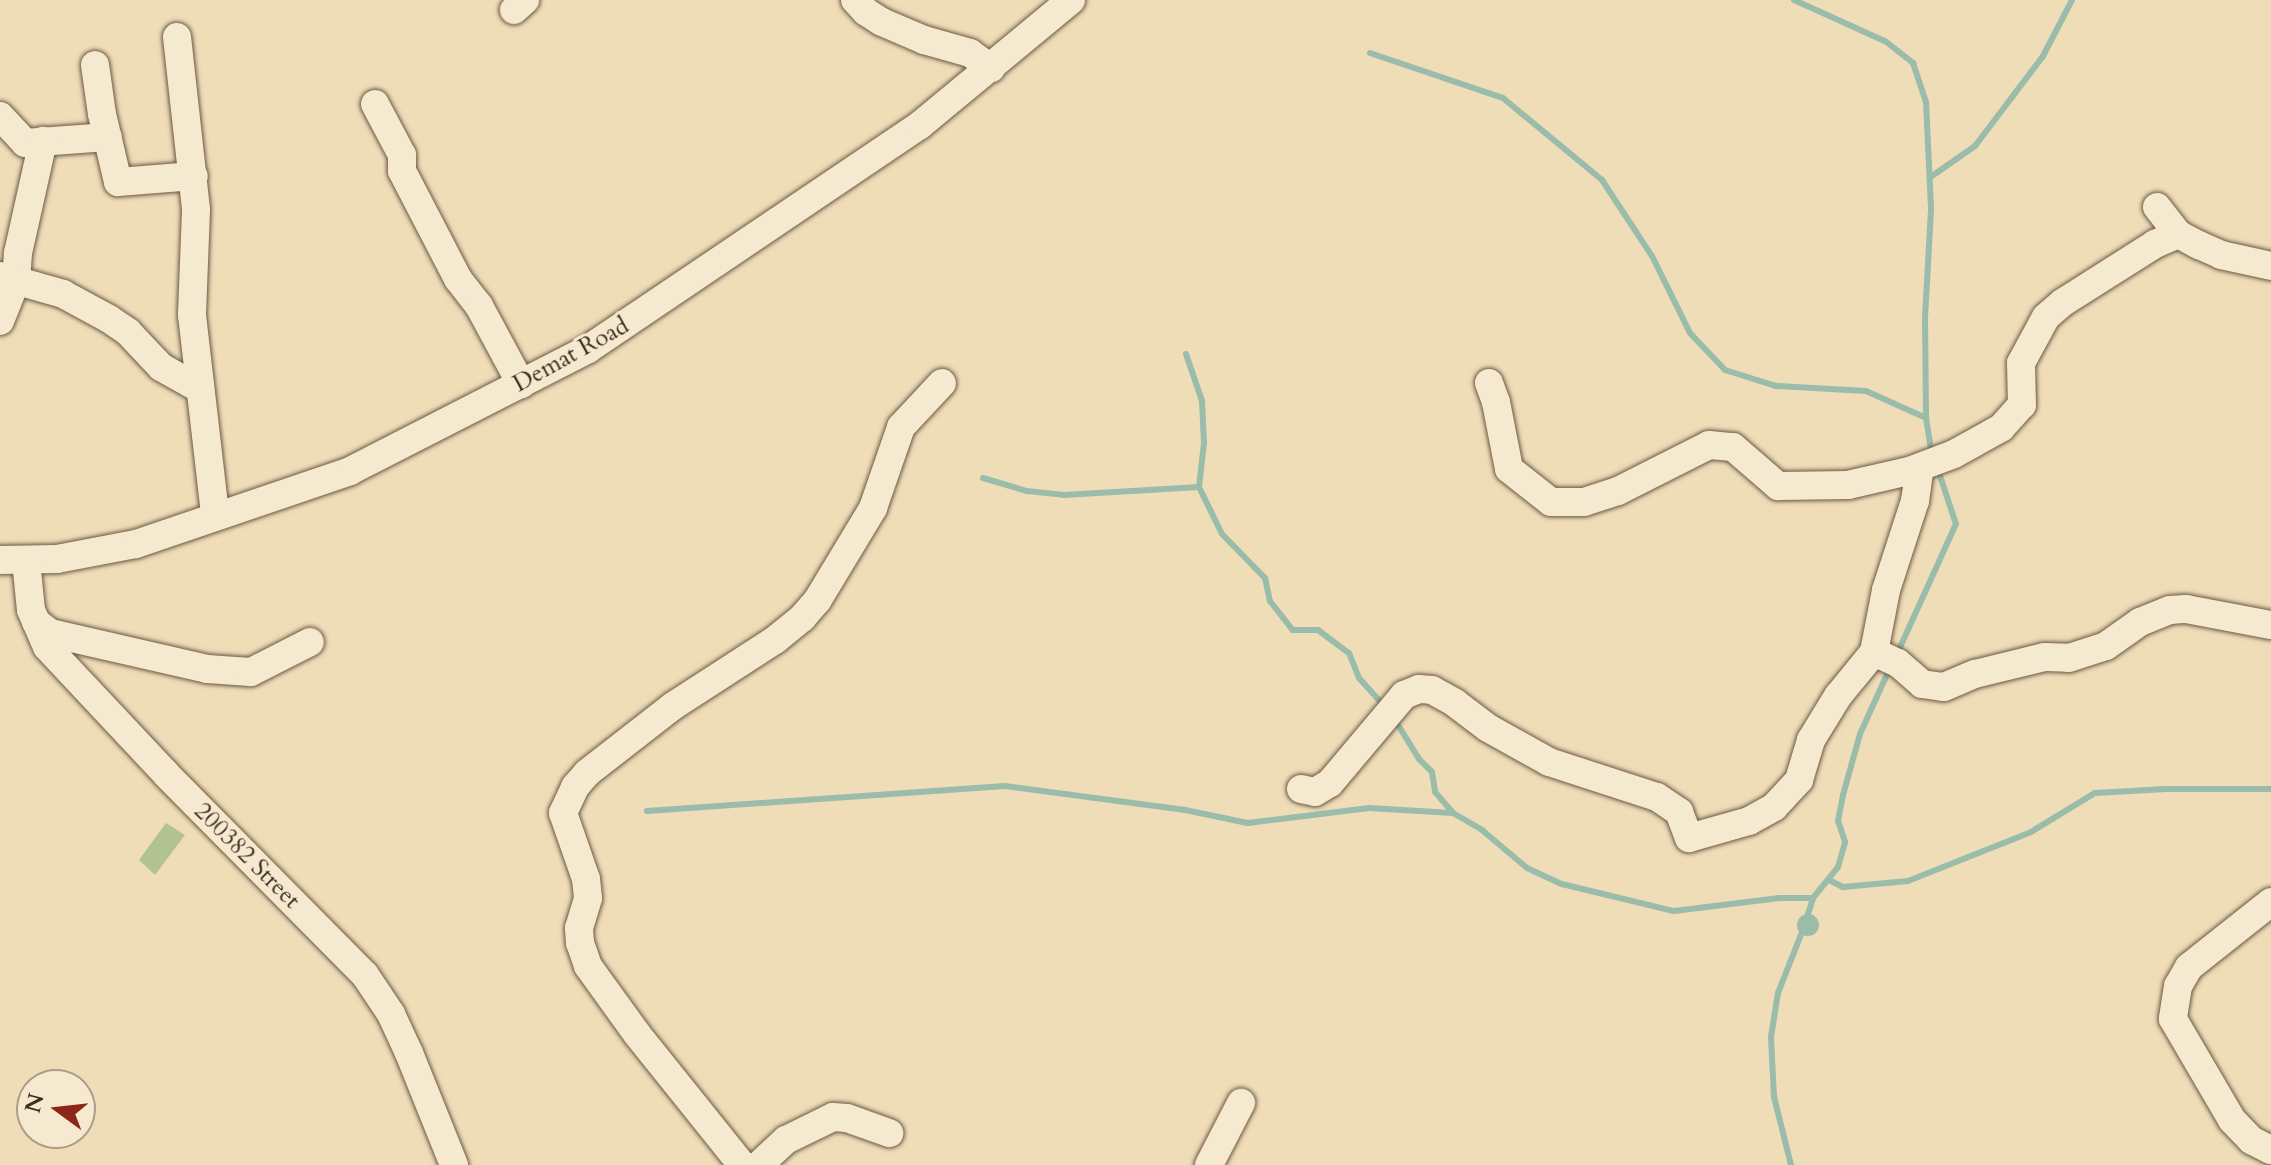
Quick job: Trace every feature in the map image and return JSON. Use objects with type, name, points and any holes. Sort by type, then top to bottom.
[{"type":"street","points":[[855,0],[882,22],[970,53],[991,68]]},
{"type":"street","name":"Demat Road","points":[[13,561],[110,550],[350,471],[588,349],[661,303],[920,125],[1071,0]]},
{"type":"street","points":[[177,37],[194,176],[196,248],[190,290],[215,515]]},
{"type":"street","points":[[95,65],[120,184],[194,176]]},
{"type":"street","points":[[375,104],[402,155],[402,171],[458,279],[479,306],[521,384]]},
{"type":"street","points":[[0,116],[23,142],[108,137]]},
{"type":"street","points":[[0,321],[43,141]]},
{"type":"street","points":[[2157,207],[2178,234],[2221,255],[2271,266]]},
{"type":"street","points":[[1489,383],[1496,402],[1509,469],[1551,502],[1584,502],[1618,491],[1709,445],[1733,447],[1778,486],[1848,485],[1920,467],[1986,437],[2018,411],[2024,397],[2021,363],[2026,360],[2036,330],[2062,303],[2155,244],[2178,234]]},
{"type":"street","points":[[8,278],[63,294],[109,319],[128,332],[161,367],[200,389]]},
{"type":"street","points":[[742,1165],[637,1034],[588,966],[579,928],[588,898],[586,879],[563,813],[575,787],[587,773],[673,706],[775,640],[809,610],[873,508],[901,427],[942,383]]},
{"type":"street","points":[[1301,789],[1315,792],[1330,783],[1351,762],[1404,695],[1419,689],[1432,690],[1549,762],[1657,797],[1679,812],[1689,838],[1749,821],[1774,807],[1799,780],[1811,740],[1838,696],[1874,652],[1886,590],[1915,501],[1920,467]]},
{"type":"street","name":"200382 Street","points":[[13,561],[47,647],[167,775],[365,975],[391,1014],[454,1165]]},
{"type":"street","points":[[1874,652],[1898,663],[1922,684],[1944,687],[1975,674],[2045,657],[2069,658],[2106,646],[2140,622],[2170,610],[2186,609],[2271,625]]},
{"type":"street","points":[[36,622],[50,633],[223,670],[251,672],[310,642]]},
{"type":"street","points":[[2271,902],[2189,967],[2178,986],[2173,1019],[2232,1120],[2251,1140],[2271,1150]]},
{"type":"street","points":[[1209,1165],[1241,1103]]},
{"type":"street","points":[[759,1165],[786,1140],[833,1117],[847,1118],[889,1133]]},
{"type":"shaded area","points":[[166,823],[185,835],[155,875],[139,860]]},
{"type":"shaded area","points":[[1804,914],[1812,914],[1819,925],[1812,936],[1804,936],[1797,929],[1797,921]]},
{"type":"waterway","points":[[1794,0],[1885,41],[1913,63],[1926,102],[1931,210],[1925,318],[1926,418]]},
{"type":"waterway","points":[[1932,176],[1975,146],[2043,56],[2072,0]]},
{"type":"waterway","points":[[1370,53],[1503,98],[1602,180],[1652,256],[1690,333],[1725,370],[1776,386],[1866,391],[1926,418],[1931,450]]},
{"type":"waterway","points":[[1186,354],[1202,401],[1204,443],[1199,487],[1222,534],[1265,578],[1270,601],[1293,630],[1318,630],[1349,653],[1359,678],[1383,705]]},
{"type":"waterway","points":[[1897,654],[1956,524],[1937,467]]},
{"type":"waterway","points":[[983,478],[1027,491],[1064,495],[1199,487]]},
{"type":"waterway","points":[[1807,917],[1813,898],[1838,867],[1845,842],[1838,821],[1843,795],[1860,734],[1889,670]]},
{"type":"waterway","points":[[1395,720],[1419,759],[1432,772],[1435,792],[1453,813],[1482,830],[1527,868],[1562,884],[1674,911],[1779,898],[1813,898]]},
{"type":"waterway","points":[[647,811],[1005,786],[1185,810],[1248,823],[1369,808],[1453,813]]},
{"type":"waterway","points":[[1829,880],[1843,887],[1908,881],[2031,832],[2095,793],[2271,789]]},
{"type":"waterway","points":[[1791,1165],[1774,1097],[1771,1037],[1778,993],[1802,932]]}]
